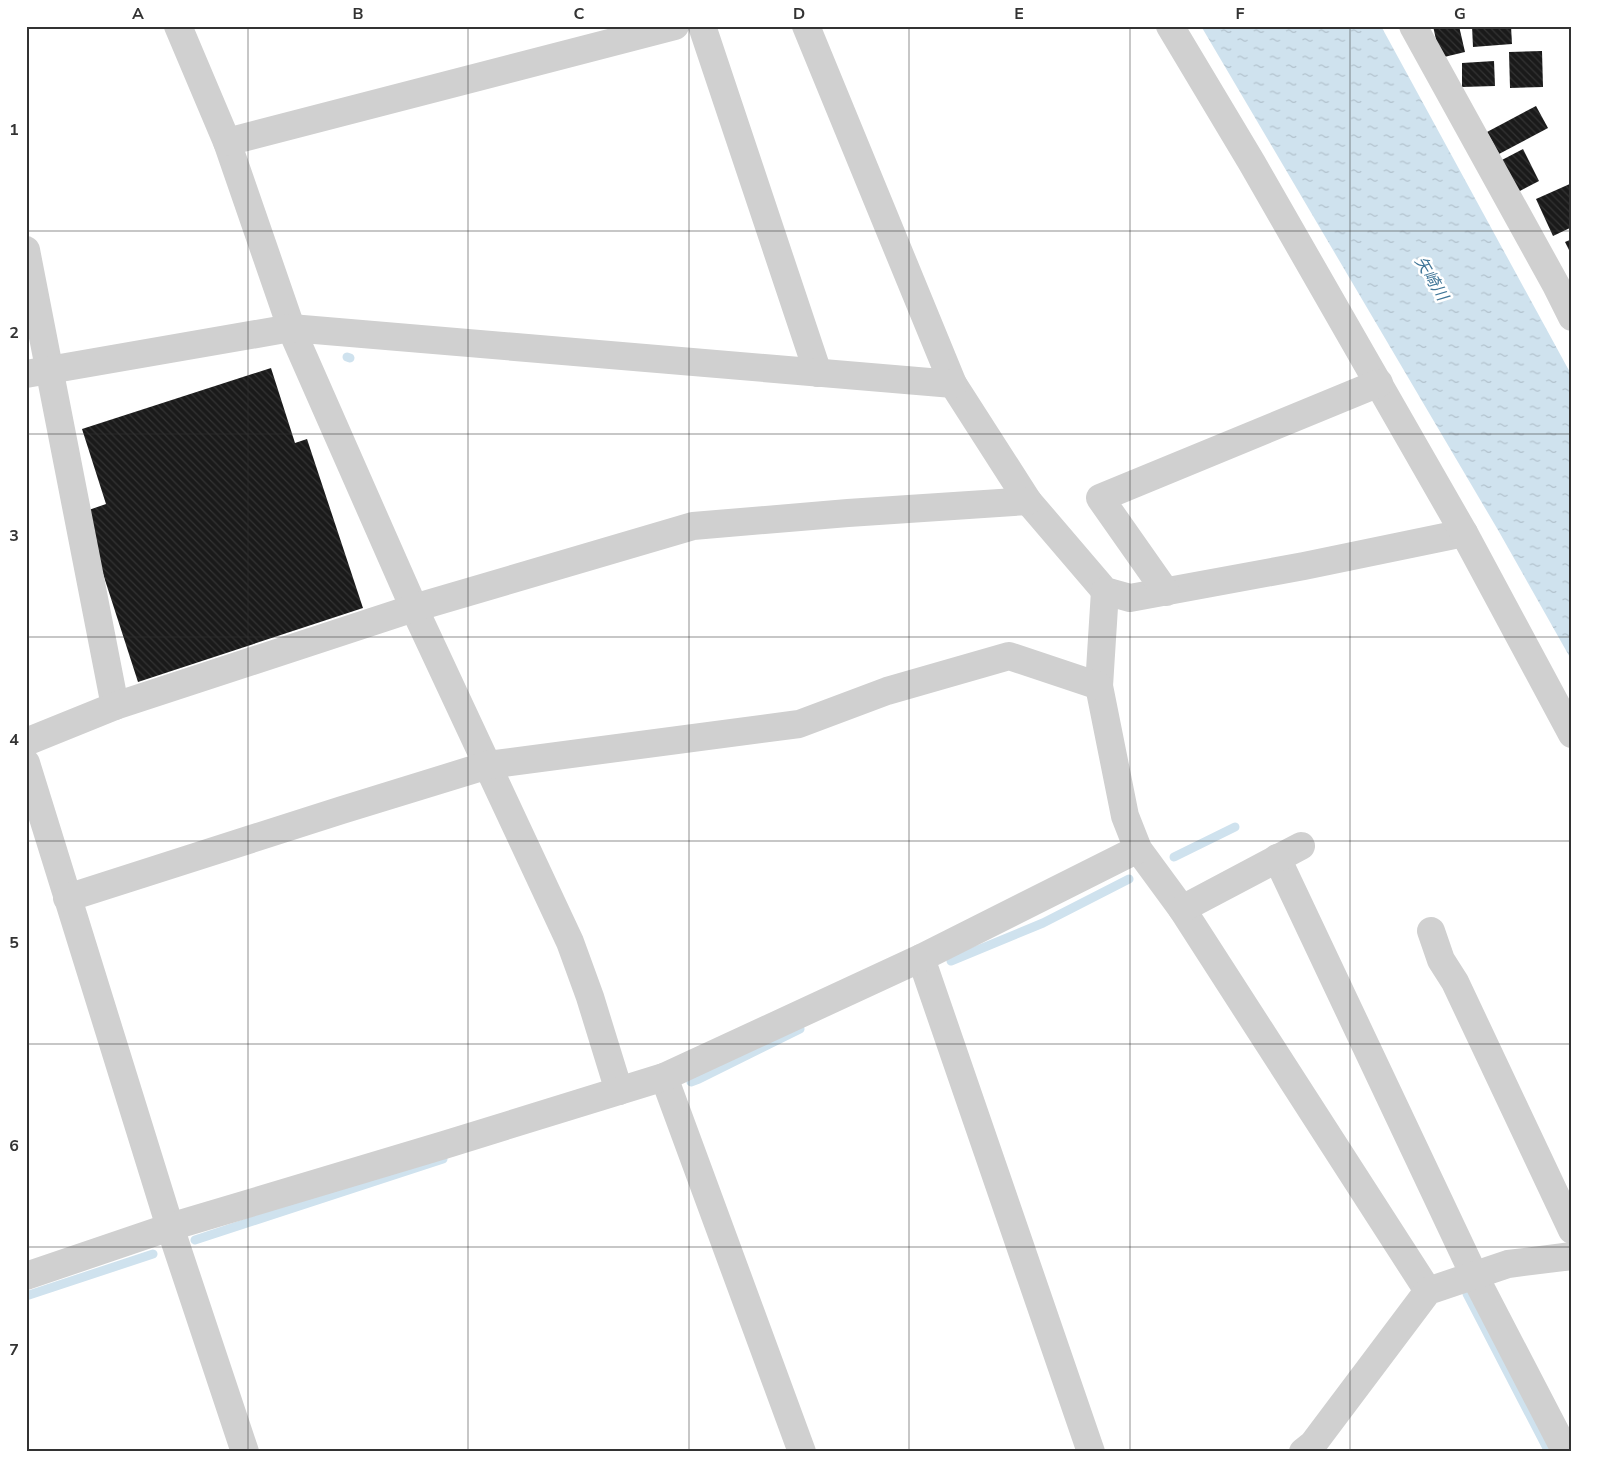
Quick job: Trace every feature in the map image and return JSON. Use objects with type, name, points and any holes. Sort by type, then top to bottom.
[{"type":"street","points":[[178,26],[227,142],[291,328],[414,608],[570,942],[590,997],[619,1091]]},
{"type":"street","points":[[227,142],[675,26]]},
{"type":"street","points":[[702,26],[818,373]]},
{"type":"street","points":[[806,26],[953,384],[1028,501],[1105,592],[1130,598],[1166,592],[1313,564],[1464,532]]},
{"type":"street","points":[[1170,26],[1252,162],[1464,532],[1572,734]]},
{"type":"street","points":[[1413,26],[1564,284],[1572,317]]},
{"type":"street","points":[[26,250],[37,372],[115,706]]},
{"type":"street","points":[[37,372],[291,328],[953,384]]},
{"type":"street","points":[[1166,592],[1100,498],[1379,383]]},
{"type":"street","points":[[26,742],[115,706],[414,608],[693,526],[1028,501]]},
{"type":"street","points":[[1105,592],[1099,686],[1125,816],[1138,848],[1182,909],[1428,1291]]},
{"type":"street","points":[[67,898],[488,765],[799,724],[887,691],[1009,656],[1099,686]]},
{"type":"street","points":[[26,763],[170,1228],[245,1452]]},
{"type":"street","points":[[1182,909],[1301,846]]},
{"type":"street","points":[[26,1276],[170,1228],[664,1077],[920,958],[1138,848]]},
{"type":"street","points":[[1277,858],[1474,1275],[1566,1452]]},
{"type":"street","points":[[1431,931],[1441,960],[1455,982],[1572,1230]]},
{"type":"street","points":[[920,958],[1092,1452]]},
{"type":"street","points":[[664,1077],[802,1452]]},
{"type":"street","points":[[1303,1452],[1313,1444],[1428,1291],[1508,1264],[1572,1256]]},
{"type":"water","name":"矢崎川","points":[[1201,26],[1381,26],[1572,376],[1572,661],[1498,530]]},
{"type":"building","points":[[1433,26],[1459,26],[1465,52],[1440,58]]},
{"type":"building","points":[[1472,26],[1511,26],[1512,44],[1473,47]]},
{"type":"building","points":[[1542,51],[1543,87],[1510,88],[1509,52]]},
{"type":"building","points":[[1494,61],[1495,86],[1462,87],[1462,63]]},
{"type":"building","points":[[1536,106],[1548,128],[1499,154],[1487,132]]},
{"type":"building","points":[[1523,149],[1539,181],[1516,193],[1500,161]]},
{"type":"building","points":[[1572,183],[1572,227],[1553,236],[1536,199]]},
{"type":"building","points":[[1572,239],[1572,256],[1565,242]]},
{"type":"building","points":[[271,368],[295,443],[307,439],[363,608],[138,682],[83,512],[106,504],[82,429]]},
{"type":"waterway","points":[[1174,857],[1235,827]]},
{"type":"waterway","points":[[951,961],[1043,923],[1129,879]]},
{"type":"waterway","points":[[691,1082],[800,1029]]},
{"type":"waterway","points":[[195,1240],[443,1159]]},
{"type":"waterway","points":[[26,1296],[153,1254]]},
{"type":"waterway","points":[[1467,1294],[1549,1452]]}]
